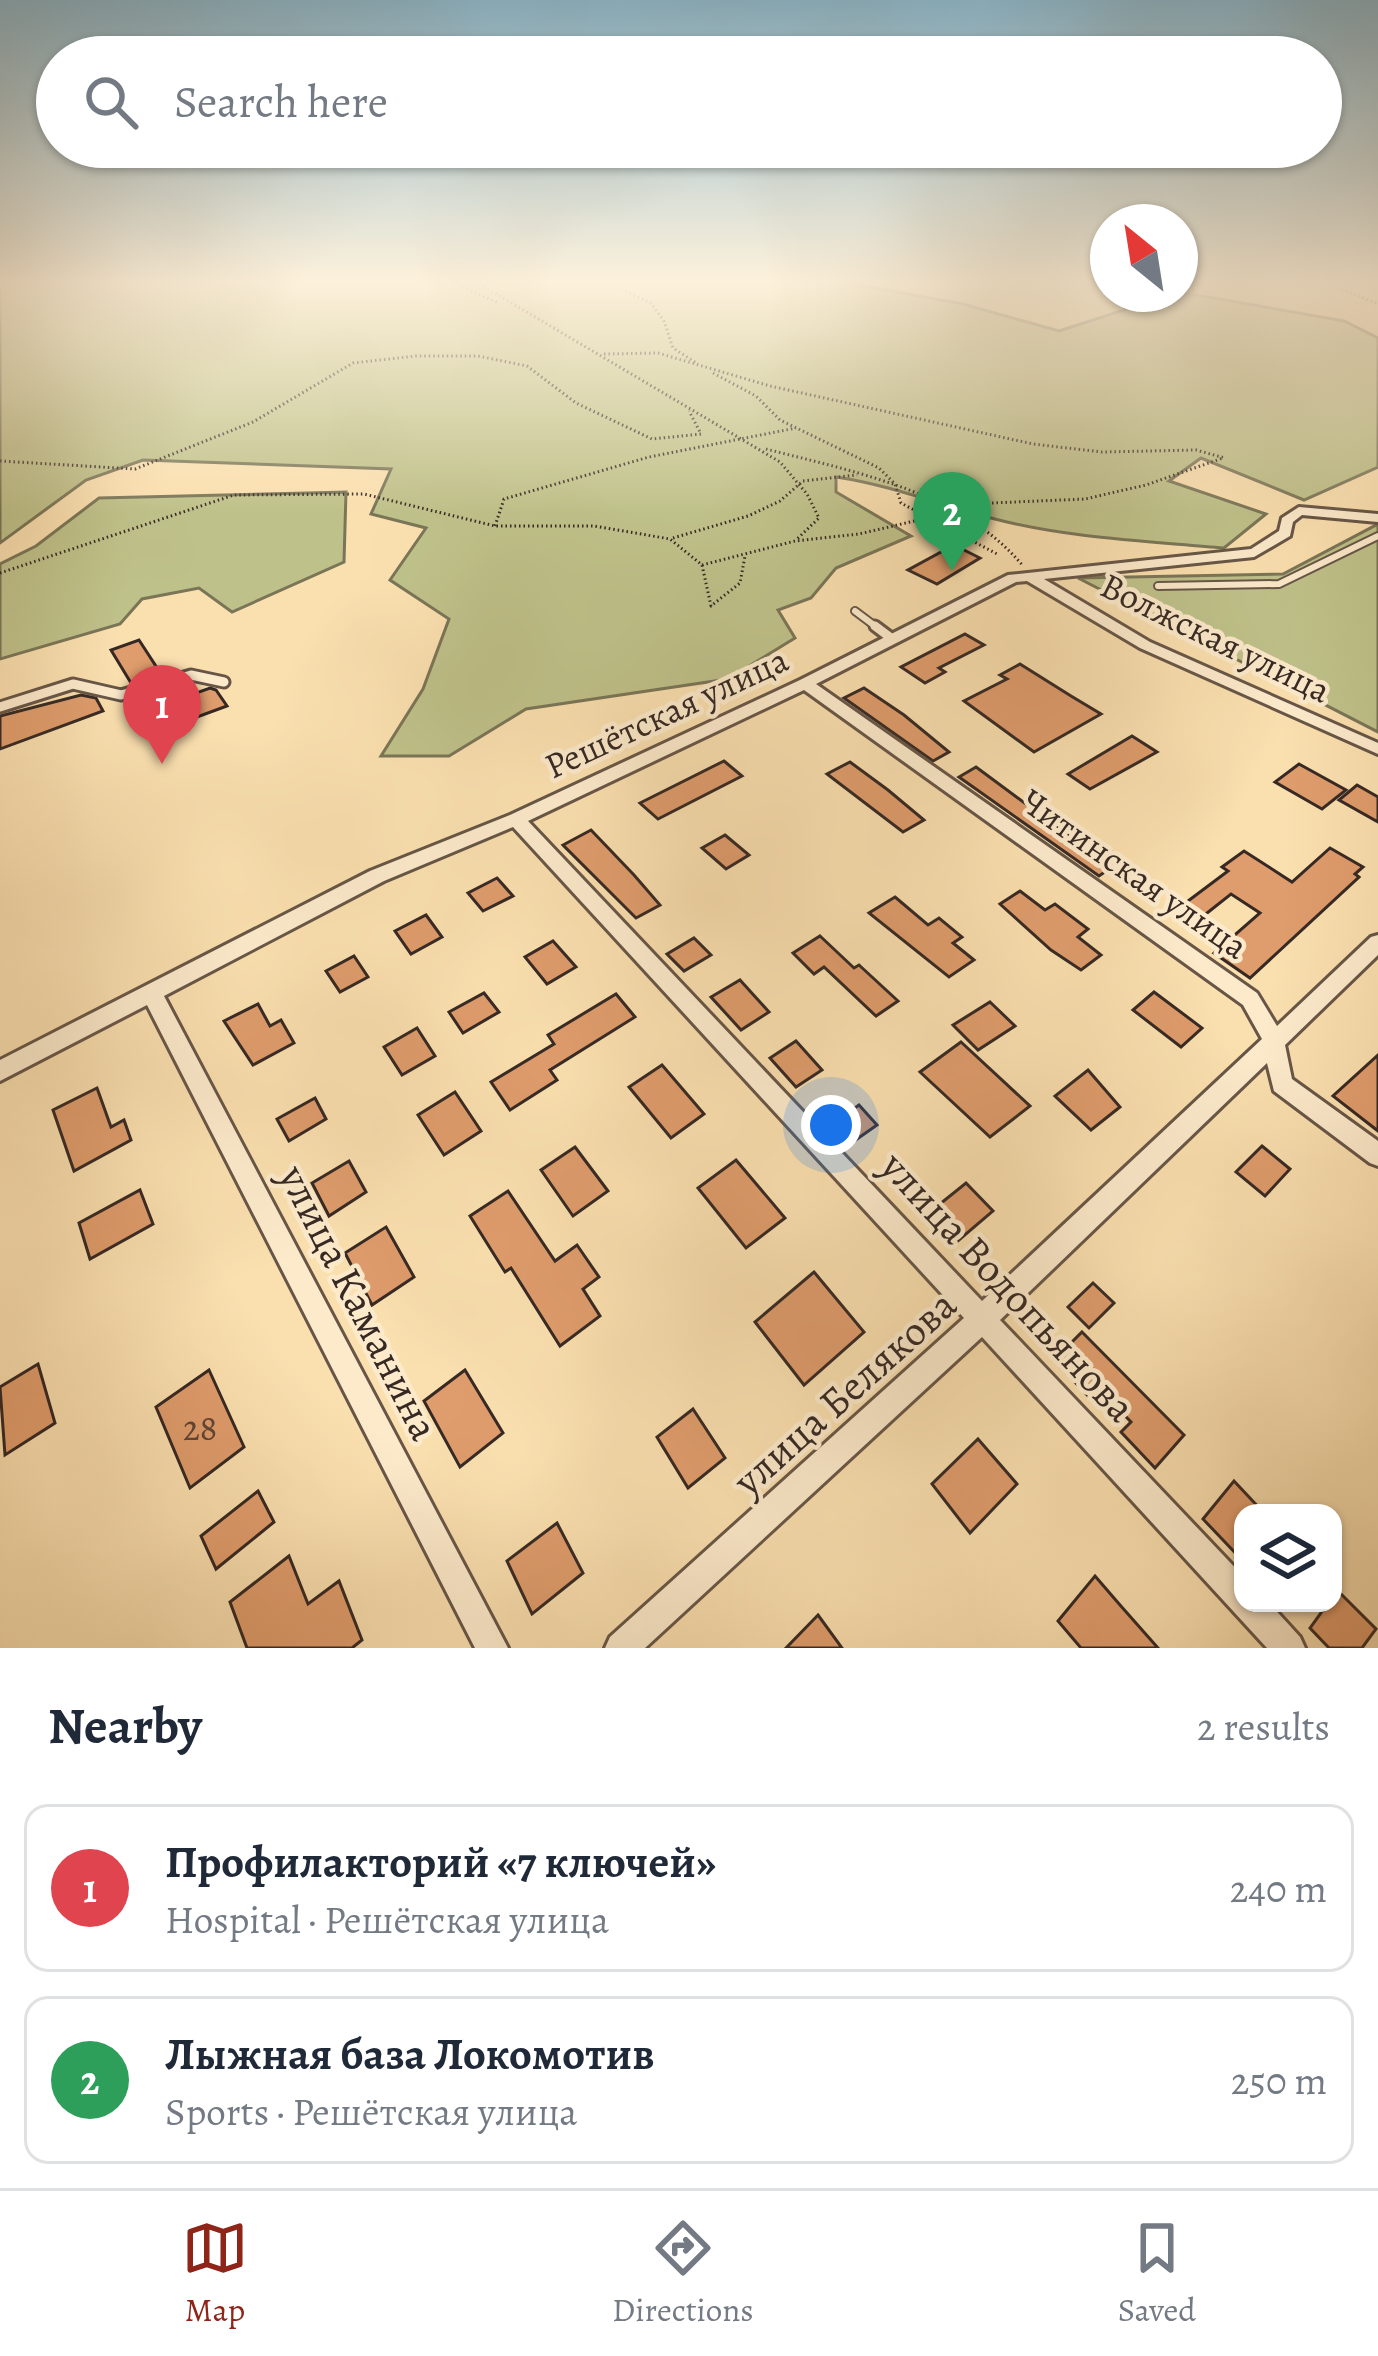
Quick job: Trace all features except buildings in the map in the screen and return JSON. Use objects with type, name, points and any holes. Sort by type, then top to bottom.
[{"type":"street","name":"Решётская улица","points":[[0,1072],[377,876],[516,819],[805,683],[1013,578],[1255,553],[1286,532],[1287,521],[1299,511],[1378,518]]},
{"type":"street","name":"Волжская улица","points":[[1029,576],[1145,645],[1378,749]]},
{"type":"street","name":"Читинская улица","points":[[805,683],[1250,999],[1273,1039],[1282,1084],[1378,1155]]},
{"type":"street","name":"улица Водопьянова","points":[[516,819],[1234,1589]]},
{"type":"street","name":"улица Белякова","points":[[621,1648],[982,1319],[1378,943]]},
{"type":"street","name":"улица Каманина","points":[[152,995],[492,1648]]},
{"type":"street","name":"улица Водопьянова","points":[[1255,1612],[1288,1648]]},
{"type":"lane","points":[[1158,586],[1279,584],[1378,536]]},
{"type":"lane","points":[[855,611],[891,638]]},
{"type":"lane","points":[[0,707],[73,684],[121,695],[191,675],[224,682]]},
{"type":"path","points":[[0,461],[135,470],[253,422],[353,363],[390,359]]},
{"type":"path","points":[[492,359],[527,366],[576,403],[652,439],[701,434],[689,411]]},
{"type":"path","points":[[611,359],[689,411],[762,448],[862,474],[993,530],[1029,576]]},
{"type":"path","points":[[677,359],[1033,444],[1102,452],[1196,450],[1225,458],[1146,485],[1085,499],[991,503],[915,496]]},
{"type":"path","points":[[692,359],[756,396],[780,420],[879,469],[901,503],[999,555]]},
{"type":"path","points":[[495,526],[505,499],[607,466],[738,436],[797,428]]},
{"type":"path","points":[[762,448],[803,481],[819,518],[795,541]]},
{"type":"path","points":[[0,573],[234,495],[364,494],[495,526],[594,526],[670,539],[748,516],[780,501],[803,481],[862,474]]},
{"type":"path","points":[[702,565],[795,541],[859,534],[991,503]]},
{"type":"path","points":[[670,539],[702,565],[712,606],[740,583],[745,556]]},
{"type":"green space","points":[[0,359],[1378,359],[1378,467],[1304,500],[1201,458],[1169,481],[1266,514],[1224,548],[1048,530],[836,477],[836,492],[911,536],[836,568],[811,598],[778,610],[795,638],[728,679],[526,709],[449,756],[381,756],[423,689],[449,619],[390,580],[426,528],[371,514],[391,469],[143,460],[86,480],[0,543]]},
{"type":"green space","points":[[346,492],[344,562],[232,612],[199,588],[142,599],[120,624],[0,659],[0,564],[36,546],[99,498]]},
{"type":"green space","points":[[1378,524],[1378,732],[1078,578],[1283,574]]},
{"type":"place","name":"Лыжная база Локомотив","points":[[952,571]]},
{"type":"place","name":"Профилакторий «7 ключей»","points":[[162,764]]}]
